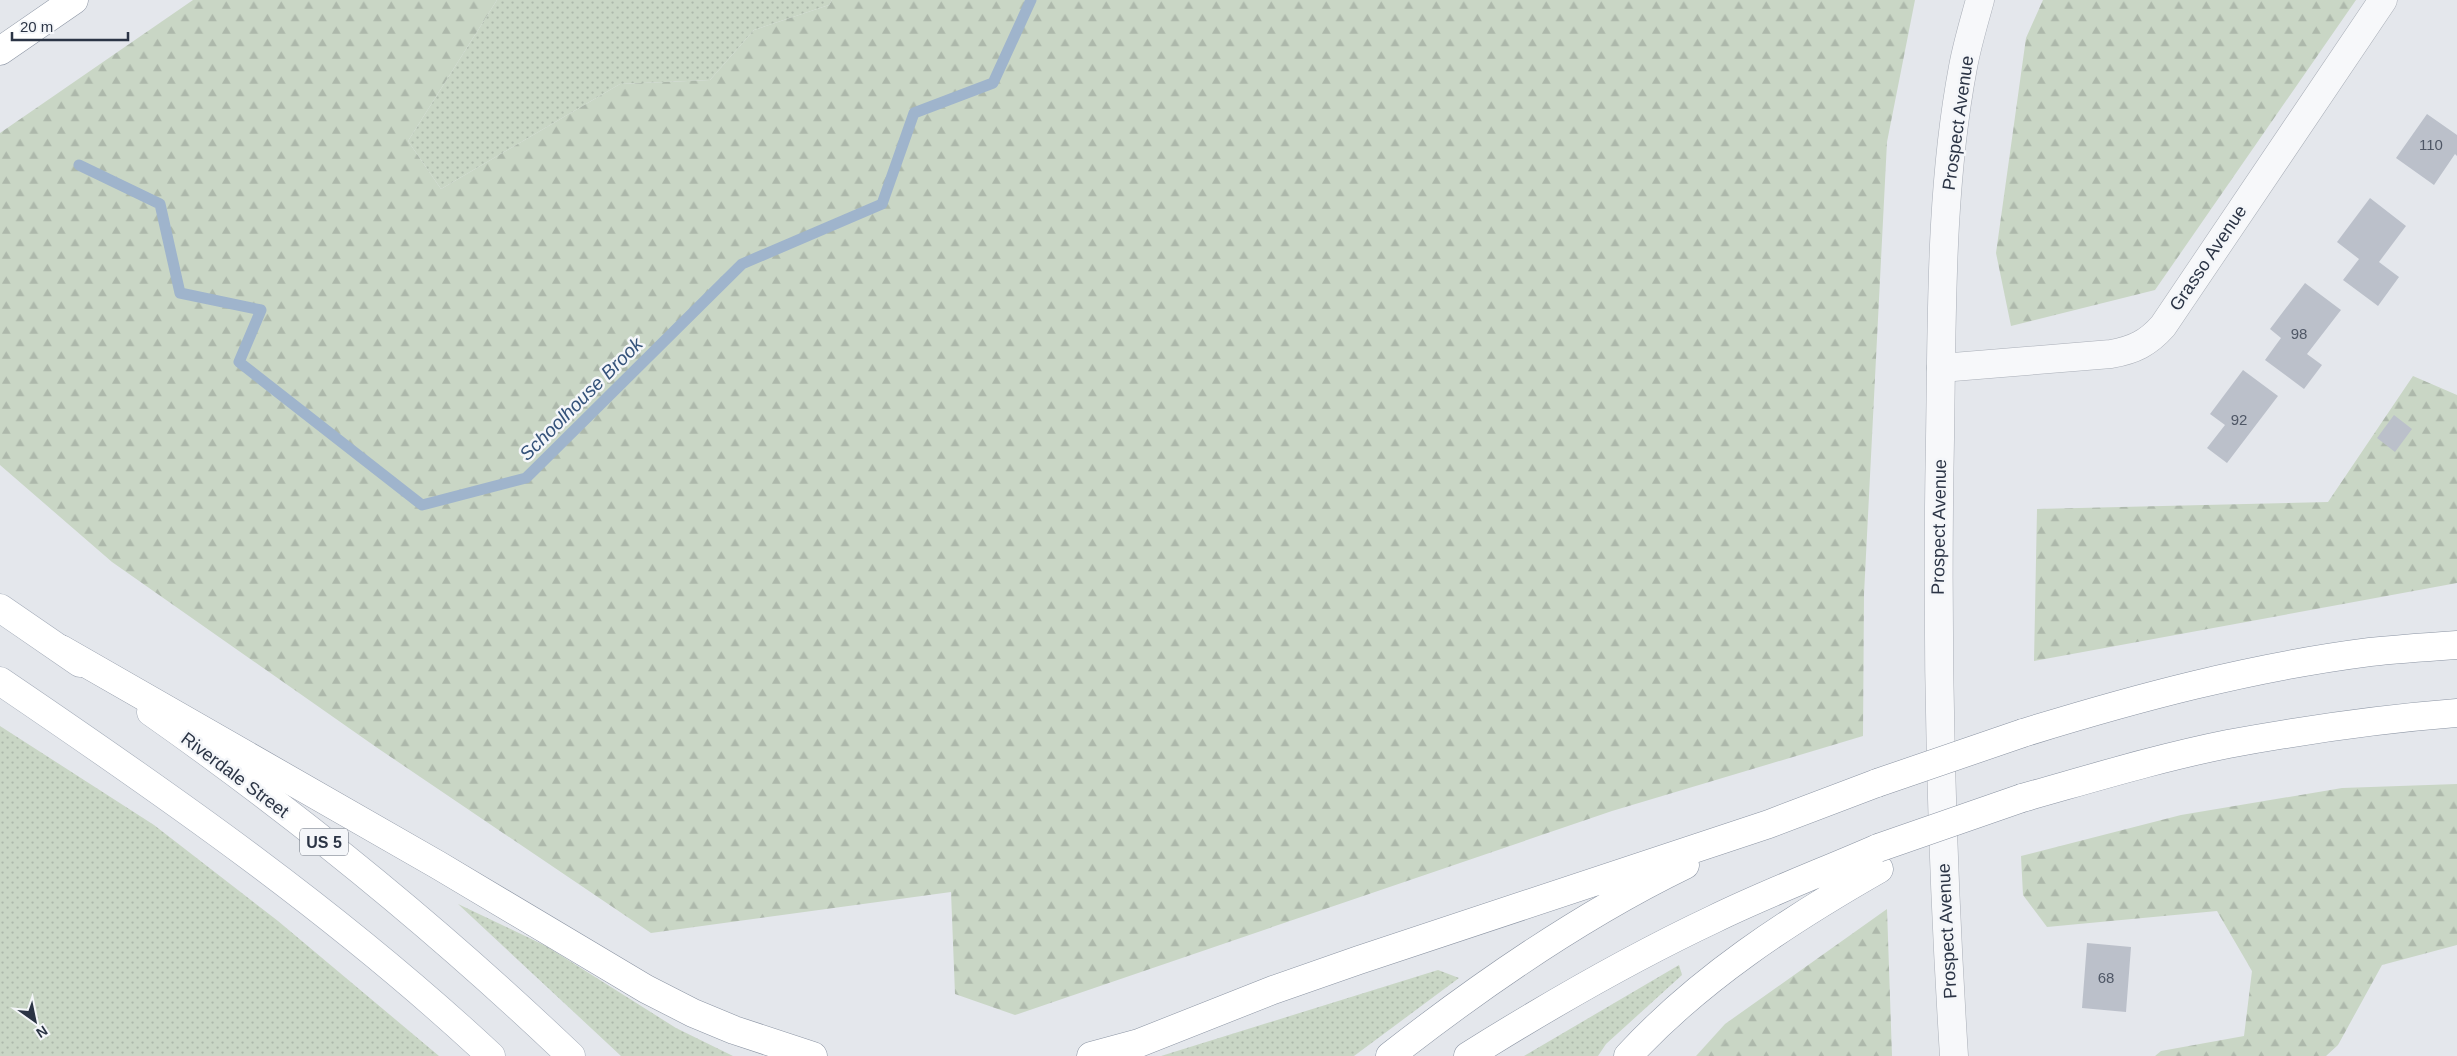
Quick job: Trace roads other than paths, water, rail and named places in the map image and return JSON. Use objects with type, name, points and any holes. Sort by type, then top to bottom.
[{"type":"main road","points":[[0,51],[74,0]]},
{"type":"main road","name":"Riverdale Street","points":[[0,608],[177,730],[350,863],[448,944],[571,1056]]},
{"type":"main road","points":[[1091,1056],[1139,1042],[1273,990],[1436,933],[1769,824],[2023,733],[2177,689],[2273,668],[2388,650],[2457,634]]},
{"type":"main road","points":[[2388,650],[2457,645]]},
{"type":"main road","points":[[61,649],[362,821],[646,988],[693,1013],[734,1030],[813,1056]]},
{"type":"main road","points":[[0,681],[107,753],[281,879],[369,949],[491,1056]]},
{"type":"main road","points":[[1468,1056],[1538,1012],[1628,961],[1715,918],[1878,859],[1965,818],[2022,798],[2113,772],[2226,745],[2314,729],[2457,713]]},
{"type":"main road","points":[[1390,1056],[1481,987],[1571,929],[1665,874],[1769,824]]},
{"type":"main road","points":[[1628,1056],[1648,1034],[1689,997],[1731,964],[1878,859]]},
{"type":"street","name":"Prospect Avenue","points":[[1954,1056],[1944,864],[1937,575],[1941,368],[1948,180],[1963,67],[1980,0]]},
{"type":"street","name":"Grasso Avenue","points":[[1941,368],[2111,354],[2128,351],[2142,345],[2153,336],[2163,326],[2384,0]]},
{"type":"waterway","name":"Schoolhouse Brook","points":[[79,165],[160,204],[180,293],[261,310],[239,362],[422,505],[526,478],[742,264],[882,204],[914,113],[993,83],[1031,0]]}]
